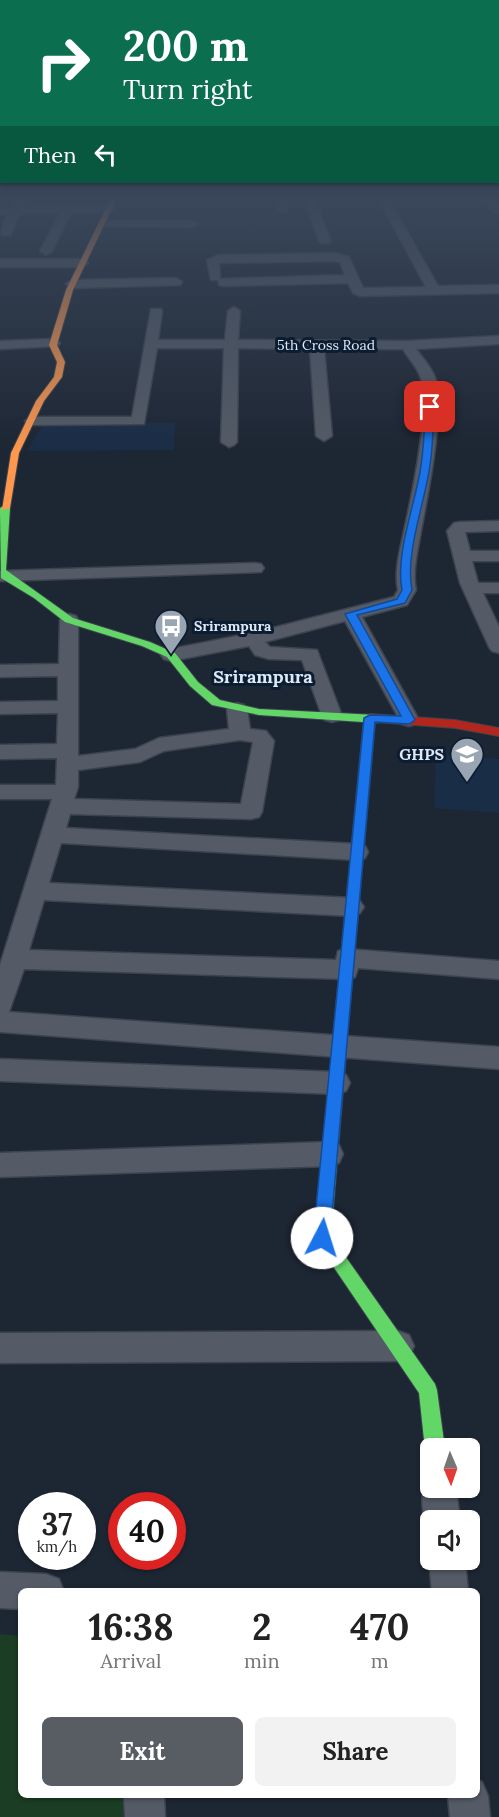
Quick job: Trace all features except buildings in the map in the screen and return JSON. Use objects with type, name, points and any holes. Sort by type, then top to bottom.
[{"type":"street","points":[[2,576],[3,506],[15,453],[40,401],[58,377],[61,362],[53,344],[74,283]]},
{"type":"street","points":[[354,283],[360,292],[499,289]]},
{"type":"street","points":[[430,283],[437,290]]},
{"type":"street","points":[[229,442],[234,311]]},
{"type":"street","points":[[32,420],[139,421],[156,312]]},
{"type":"street","points":[[0,345],[53,344]]},
{"type":"street","name":"5th Cross Road","points":[[152,344],[497,344]]},
{"type":"street","points":[[317,345],[324,436]]},
{"type":"street","points":[[171,655],[254,639],[401,601],[407,590],[405,581],[408,555],[425,469],[430,407],[428,377],[407,345]]},
{"type":"street","points":[[499,526],[457,529],[471,588],[499,647]]},
{"type":"street","points":[[464,556],[499,556]]},
{"type":"street","points":[[2,576],[255,568]]},
{"type":"street","points":[[2,576],[38,596],[69,620],[146,644],[171,655],[203,694],[216,703],[237,710],[409,720],[455,724],[499,732]]},
{"type":"street","points":[[471,588],[499,588]]},
{"type":"street","points":[[351,614],[409,720]]},
{"type":"street","points":[[0,1006],[63,799],[68,757],[69,620]]},
{"type":"street","points":[[254,639],[259,648],[269,653],[310,654],[332,716]]},
{"type":"street","points":[[0,671],[69,670]]},
{"type":"street","points":[[0,708],[68,707]]},
{"type":"street","points":[[237,710],[240,734]]},
{"type":"street","points":[[370,718],[322,1238],[428,1390],[434,1438]]},
{"type":"street","points":[[0,752],[68,757],[140,755],[159,746],[240,734],[259,736],[264,741],[251,812],[63,799],[0,792]]},
{"type":"street","points":[[52,835],[357,852]]},
{"type":"street","points":[[34,891],[352,907]]},
{"type":"street","points":[[14,959],[347,964],[499,970]]},
{"type":"street","points":[[0,1022],[499,1058]]},
{"type":"street","points":[[0,1070],[336,1083]]},
{"type":"street","points":[[0,1165],[329,1154]]},
{"type":"street","points":[[0,1348],[398,1346]]},
{"type":"street","points":[[448,1570],[450,1588]]},
{"type":"street","points":[[0,1590],[18,1591]]},
{"type":"street","points":[[144,1798],[145,1817]]},
{"type":"street","points":[[468,1798],[470,1817]]},
{"type":"shaded area","points":[[44,423],[175,423],[174,450],[27,451]]},
{"type":"shaded area","name":"GHPS","points":[[436,753],[499,759],[499,813],[434,808]]},
{"type":"green space","points":[[0,1634],[18,1636],[18,1798],[123,1798],[123,1817],[0,1817]]},
{"type":"traffic: fast","points":[[5,508],[1,570],[5,576],[38,596],[69,620],[146,644],[171,655],[194,684],[216,703],[259,712],[377,719]]},
{"type":"traffic: fast","points":[[342,1017],[322,1238],[428,1390],[434,1438]]},
{"type":"traffic: slow","points":[[5,508],[15,453],[40,401],[58,377],[61,362],[53,345],[66,297],[73,283]]},
{"type":"traffic: jam","points":[[342,1017],[370,718]]},
{"type":"traffic: jam","points":[[377,719],[455,724],[499,732]]},
{"type":"place","name":"Srirampura","points":[[171,655]]},
{"type":"place","name":"GHPS","points":[[467,783]]},
{"type":"district","name":"Srirampura","points":[[263,676]]},
{"type":"route","points":[[322,1238],[370,718],[409,720],[351,614],[401,601],[407,590],[405,581],[408,555],[425,469],[430,407]]}]
